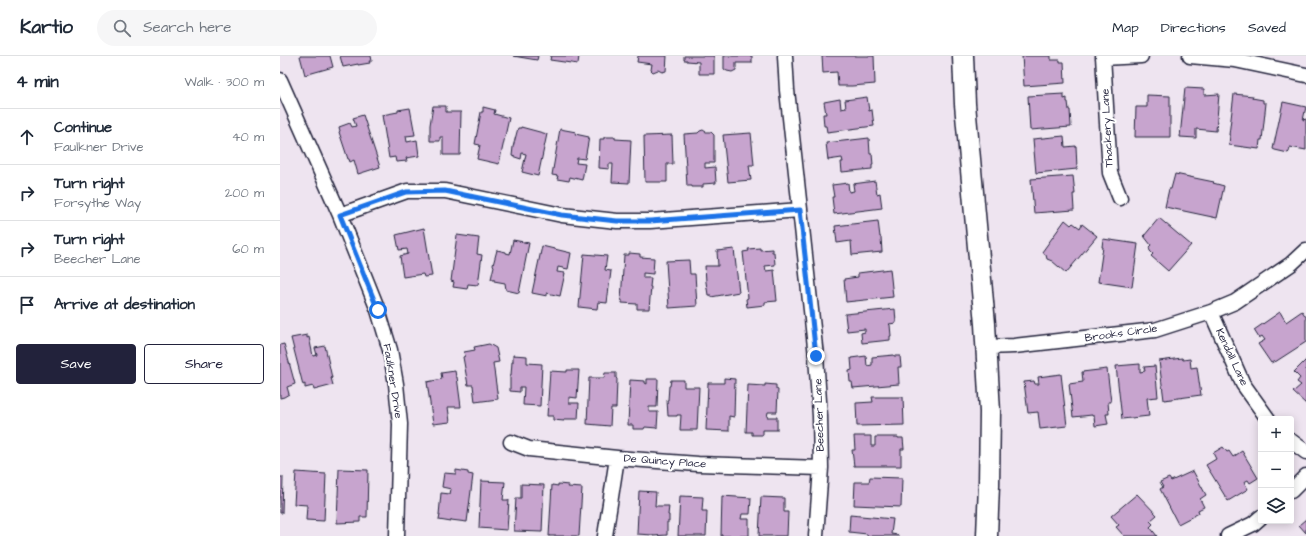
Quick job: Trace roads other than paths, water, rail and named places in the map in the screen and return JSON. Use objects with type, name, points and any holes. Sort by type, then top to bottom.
[{"type":"main road","points":[[963,56],[965,104],[985,324],[990,412],[987,536]]},
{"type":"street","name":"Beecher Lane","points":[[785,56],[787,90],[816,356],[820,416],[821,468],[816,536]]},
{"type":"street","points":[[1104,57],[1141,56]]},
{"type":"street","points":[[1190,56],[1235,60],[1306,75]]},
{"type":"street","name":"Thackery Lane","points":[[1104,57],[1110,173],[1120,198]]},
{"type":"street","name":"Faulkner Drive","points":[[280,80],[340,215],[378,310],[390,350],[396,384],[400,424],[397,536]]},
{"type":"street","points":[[340,215],[406,192],[445,191],[562,215],[617,221],[650,221],[800,210]]},
{"type":"street","name":"Brooks Circle","points":[[986,347],[1002,345],[1014,346],[1155,330],[1211,312],[1235,302],[1291,264],[1306,250]]},
{"type":"street","name":"Kendall Lane","points":[[1211,312],[1243,384],[1266,416]]},
{"type":"street","name":"De Quincy Place","points":[[511,442],[530,449],[617,458],[698,464],[821,468]]},
{"type":"street","points":[[1294,443],[1306,452]]},
{"type":"street","points":[[605,536],[617,458]]},
{"type":"street","points":[[1294,488],[1306,476]]},
{"type":"street","points":[[1228,536],[1253,524],[1258,520]]}]
